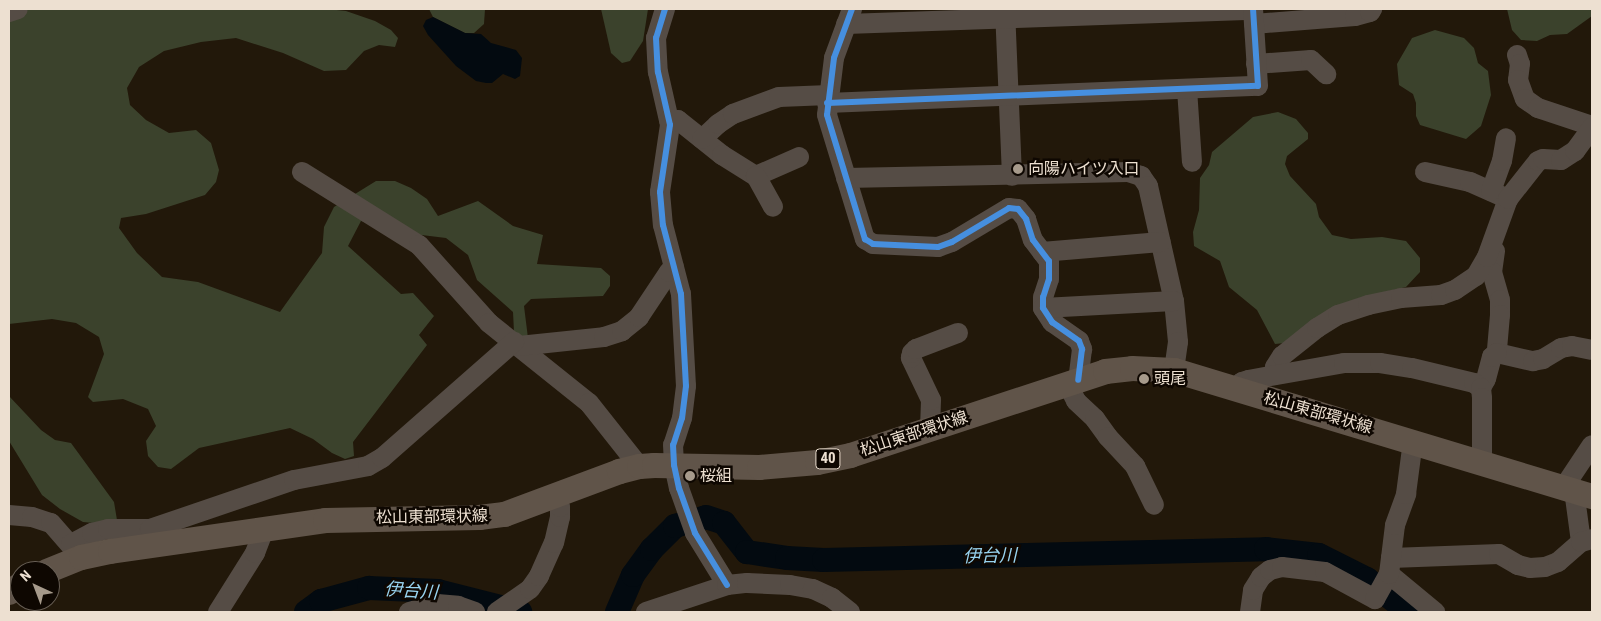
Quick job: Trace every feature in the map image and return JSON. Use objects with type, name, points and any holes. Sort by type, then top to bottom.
[{"type":"main road","name":"松山東部環状線","points":[[60,562],[76,551],[110,551],[325,520],[479,518],[504,514],[639,466],[793,466],[850,455],[1105,371],[1132,368],[1174,370],[1577,491]]},
{"type":"street","points":[[9,12],[18,9]]},
{"type":"street","points":[[665,9],[656,38],[658,72],[670,125],[660,192],[663,225],[681,294],[686,386],[682,418],[673,445],[674,465],[695,533],[727,585]]},
{"type":"street","points":[[1154,505],[1135,466],[1108,437],[1095,419],[1076,401],[1073,381],[1082,349],[1079,341],[1052,322],[1043,308],[1043,297],[1050,269],[1049,261],[1033,240],[1026,218],[1018,209],[1008,208],[952,242],[938,247],[873,244],[865,239],[827,115],[834,58],[849,16],[1006,13],[1355,16],[1370,12],[1372,9]]},
{"type":"street","points":[[1006,13],[1012,176]]},
{"type":"street","points":[[702,140],[718,124],[733,114],[779,97],[828,99],[1010,96],[1258,86],[1254,14]]},
{"type":"street","points":[[1499,195],[1538,161],[1543,159],[1561,160],[1575,151],[1592,127],[1538,108],[1525,98],[1518,80],[1520,64],[1517,55]]},
{"type":"street","points":[[1256,64],[1311,60],[1326,74]]},
{"type":"street","points":[[1187,89],[1192,162]]},
{"type":"street","points":[[669,120],[678,120],[722,155],[756,176],[773,207]]},
{"type":"street","points":[[1274,375],[1275,367],[1282,356],[1317,328],[1338,315],[1368,305],[1400,298],[1441,295],[1467,283],[1482,269],[1494,239],[1506,138]]},
{"type":"street","points":[[756,176],[799,157]]},
{"type":"street","points":[[302,172],[419,246],[489,323],[589,403],[639,466]]},
{"type":"street","points":[[1425,172],[1470,182],[1499,195]]},
{"type":"street","points":[[846,178],[1135,173],[1148,186],[1174,301],[1178,342],[1174,370]]},
{"type":"street","points":[[1494,239],[1496,245],[1492,272],[1500,300],[1498,353]]},
{"type":"street","points":[[1042,252],[1161,242]]},
{"type":"street","points":[[9,515],[32,517],[51,523],[76,551],[92,533],[108,529],[150,529],[294,480],[368,466],[382,458],[516,344],[604,337],[622,331],[639,317],[674,267]]},
{"type":"street","points":[[1043,308],[1174,301]]},
{"type":"street","points":[[930,428],[931,400],[911,358],[912,353],[916,349],[958,333]]},
{"type":"street","points":[[1482,462],[1481,388],[1486,379],[1492,357],[1498,353],[1533,361],[1543,359],[1561,348],[1572,346],[1592,350]]},
{"type":"street","points":[[1235,389],[1242,382],[1248,380],[1344,362],[1380,363],[1421,370],[1474,383],[1481,388]]},
{"type":"street","points":[[1250,612],[1253,590],[1261,576],[1270,570],[1282,567],[1325,572],[1375,599],[1386,577],[1395,525],[1406,494],[1413,441]]},
{"type":"street","points":[[1386,577],[1498,554],[1518,565],[1530,568],[1545,567],[1558,562],[1587,541],[1577,491],[1592,445]]},
{"type":"street","points":[[497,612],[530,588],[554,543],[560,517],[560,507],[555,496]]},
{"type":"street","points":[[218,612],[255,553],[264,530]]},
{"type":"street","points":[[1386,577],[1435,612]]},
{"type":"street","points":[[646,612],[727,585],[768,583],[813,589],[832,598],[850,612]]},
{"type":"street","points":[[409,612],[437,604],[458,606],[475,612]]},
{"type":"green space","points":[[9,9],[327,9],[346,11],[375,21],[391,30],[398,38],[395,47],[379,45],[364,51],[346,70],[324,71],[283,53],[236,38],[201,42],[164,51],[139,67],[127,88],[130,105],[146,120],[169,133],[196,130],[211,143],[219,170],[216,182],[205,195],[146,214],[121,218],[119,228],[137,253],[162,277],[198,282],[280,312],[322,253],[324,227],[334,207],[376,181],[395,181],[411,188],[427,199],[438,216],[478,201],[513,226],[543,235],[537,264],[601,268],[610,276],[610,286],[603,296],[531,299],[524,306],[528,338],[520,341],[514,332],[513,312],[477,280],[468,255],[446,238],[397,232],[361,221],[348,246],[401,294],[413,293],[434,316],[419,335],[427,345],[353,442],[354,456],[345,459],[332,453],[313,439],[290,428],[199,448],[171,469],[158,467],[148,456],[146,441],[156,426],[148,409],[123,399],[93,402],[88,397],[104,354],[99,337],[76,323],[52,319],[9,324]]},
{"type":"green space","points":[[429,9],[485,9],[484,24],[474,33],[465,33],[433,17]]},
{"type":"green space","points":[[601,9],[648,9],[643,41],[630,61],[622,63],[611,53]]},
{"type":"green space","points":[[1507,9],[1592,9],[1592,16],[1567,34],[1550,35],[1537,41],[1521,40],[1512,30]]},
{"type":"green space","points":[[1435,30],[1464,38],[1474,48],[1478,63],[1488,71],[1491,95],[1481,126],[1466,139],[1420,125],[1416,116],[1416,103],[1413,94],[1399,85],[1397,64],[1412,38]]},
{"type":"green space","points":[[1278,112],[1296,119],[1308,133],[1308,139],[1287,156],[1285,164],[1290,176],[1316,204],[1319,217],[1332,235],[1351,239],[1382,237],[1406,241],[1420,258],[1420,272],[1406,287],[1372,295],[1285,343],[1275,344],[1257,310],[1229,287],[1220,261],[1194,246],[1193,232],[1199,210],[1200,178],[1209,165],[1212,152],[1253,117]]},
{"type":"green space","points":[[9,396],[41,430],[55,440],[71,443],[114,502],[117,520],[105,524],[83,522],[60,509],[42,495],[9,441]]},
{"type":"shaded area","points":[[433,17],[465,33],[481,34],[491,43],[516,50],[522,58],[520,76],[515,79],[503,74],[492,83],[476,81],[456,66],[428,35],[423,26],[426,20]]},
{"type":"waterway","name":"伊台川","points":[[617,612],[633,575],[652,549],[675,526],[706,517],[724,523],[747,552],[787,558],[824,560],[1266,549],[1319,555],[1367,579],[1408,612]]},
{"type":"waterway","name":"伊台川","points":[[306,612],[321,601],[369,588],[438,591],[520,612]]},
{"type":"cycle path","points":[[665,9],[656,38],[658,72],[670,125],[660,192],[663,225],[681,294],[686,386],[682,418],[673,445],[674,465],[679,488],[695,533],[727,585]]},
{"type":"cycle path","points":[[852,9],[834,58],[827,115],[865,239],[873,244],[938,247],[952,242],[1009,208],[1018,209],[1026,219],[1033,240],[1049,261],[1049,279],[1043,297],[1043,308],[1052,322],[1079,341],[1082,349],[1078,380]]},
{"type":"cycle path","points":[[827,103],[1258,86],[1253,9]]},
{"type":"place","name":"向陽ハイツ入口","points":[[1018,169]]},
{"type":"place","name":"頭尾","points":[[1144,379]]},
{"type":"place","name":"桜組","points":[[690,476]]}]
